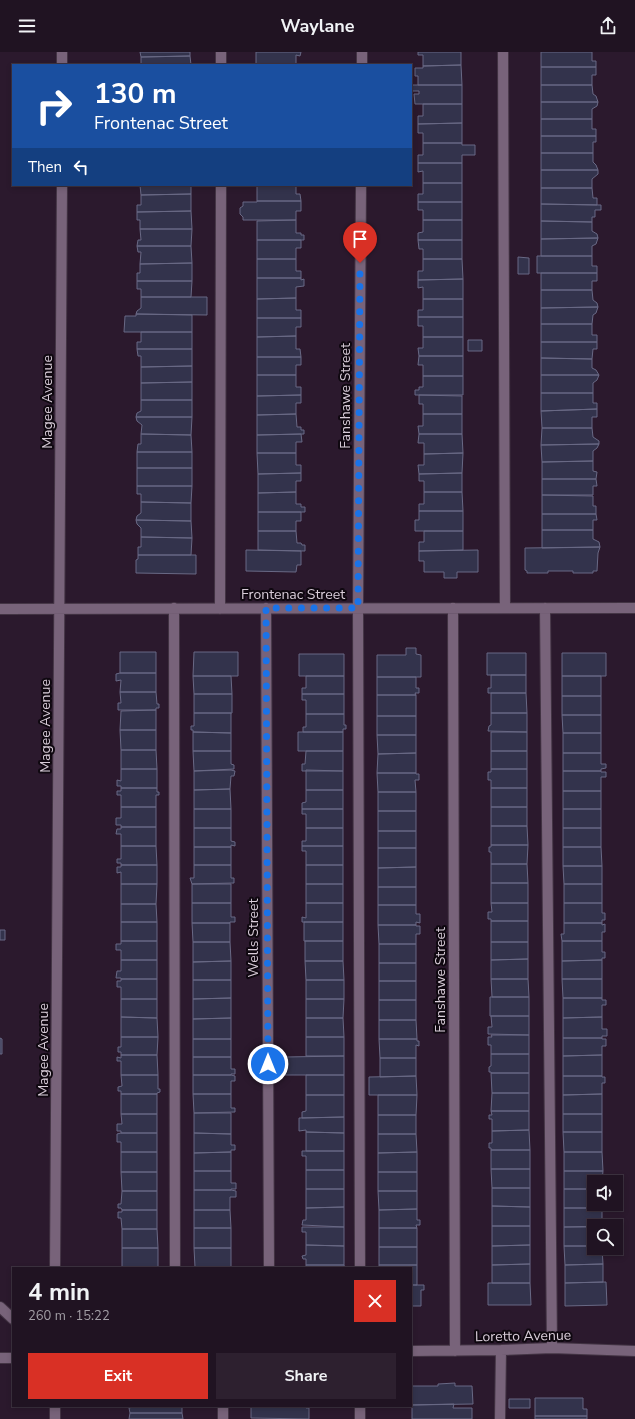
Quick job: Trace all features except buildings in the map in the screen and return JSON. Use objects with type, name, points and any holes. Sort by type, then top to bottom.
[{"type":"street","points":[[62,52],[62,64]]},
{"type":"street","points":[[221,64],[222,52]]},
{"type":"street","points":[[362,52],[362,64]]},
{"type":"street","points":[[503,52],[505,608]]},
{"type":"street","name":"Magee Avenue","points":[[55,1267],[62,186]]},
{"type":"street","points":[[220,608],[221,186]]},
{"type":"street","name":"Fanshawe Street","points":[[360,1267],[358,608],[361,186]]},
{"type":"street","points":[[174,608],[175,1267]]},
{"type":"street","name":"Wells Street","points":[[266,608],[268,1267]]},
{"type":"street","name":"Fanshawe Street","points":[[453,608],[455,1351]]},
{"type":"street","points":[[546,608],[552,1348]]},
{"type":"street","name":"Frontenac Street","points":[[0,609],[635,608]]},
{"type":"street","points":[[0,1307],[12,1318]]},
{"type":"street","name":"Loretto Avenue","points":[[412,1351],[552,1348],[635,1351]]},
{"type":"street","points":[[500,1419],[501,1350]]},
{"type":"street","points":[[0,1358],[12,1358]]},
{"type":"street","points":[[55,1407],[55,1419]]},
{"type":"street","points":[[223,1407],[223,1419]]},
{"type":"street","points":[[360,1407],[360,1419]]},
{"type":"route","points":[[268,1064],[266,608],[358,608],[360,263]]}]
